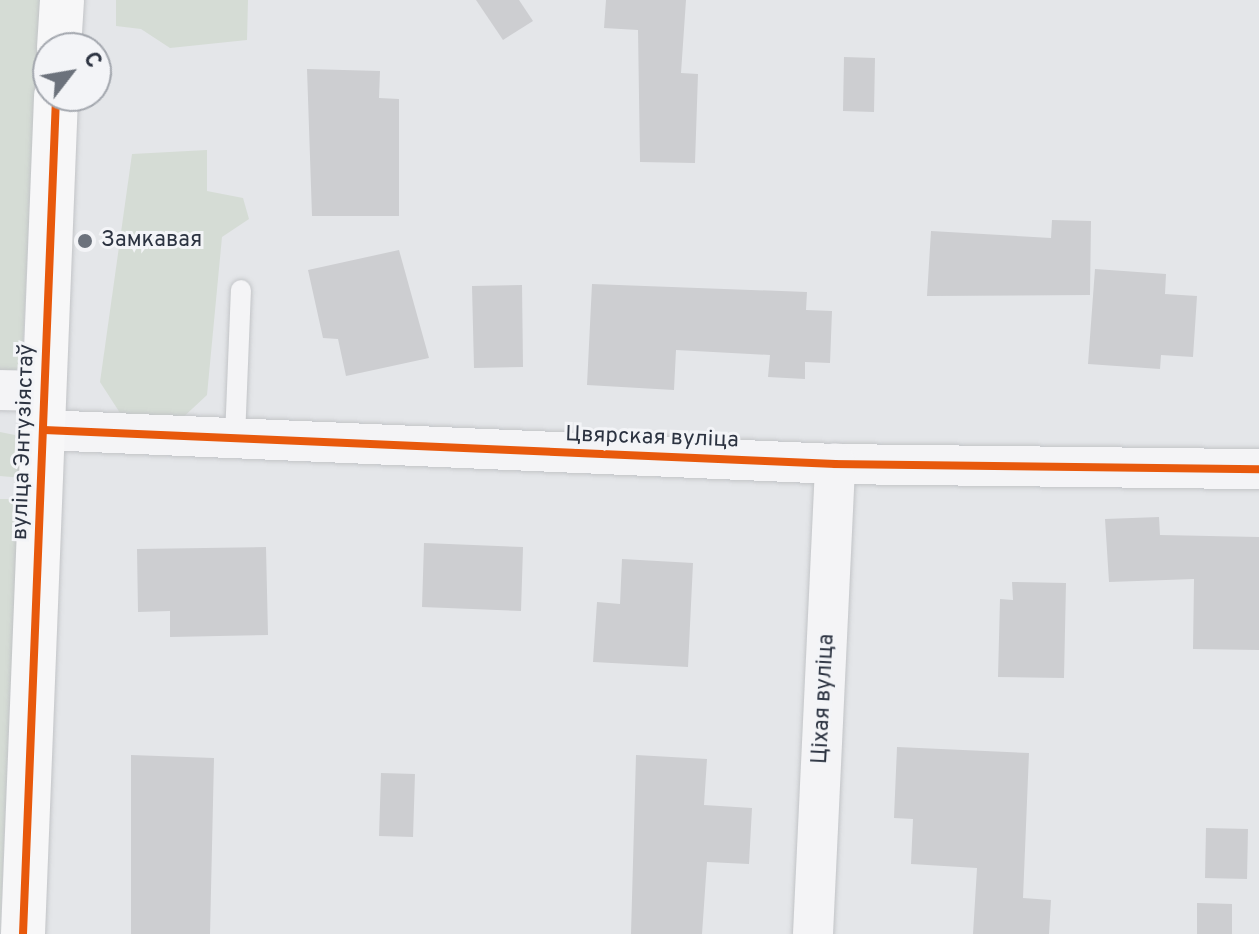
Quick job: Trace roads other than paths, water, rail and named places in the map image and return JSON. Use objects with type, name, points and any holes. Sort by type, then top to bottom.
[{"type":"street","points":[[60,32],[62,0]]},
{"type":"street","name":"вуліца Энтузіястаў","points":[[23,934],[55,112]]},
{"type":"street","name":"Цвярская вуліца","points":[[0,390],[44,411],[235,438],[835,464],[1259,469]]},
{"type":"street","name":"Ціхая вуліца","points":[[813,934],[835,464]]},
{"type":"lane","points":[[235,438],[241,290]]},
{"type":"place","name":"Замкавая","points":[[85,241]]}]
